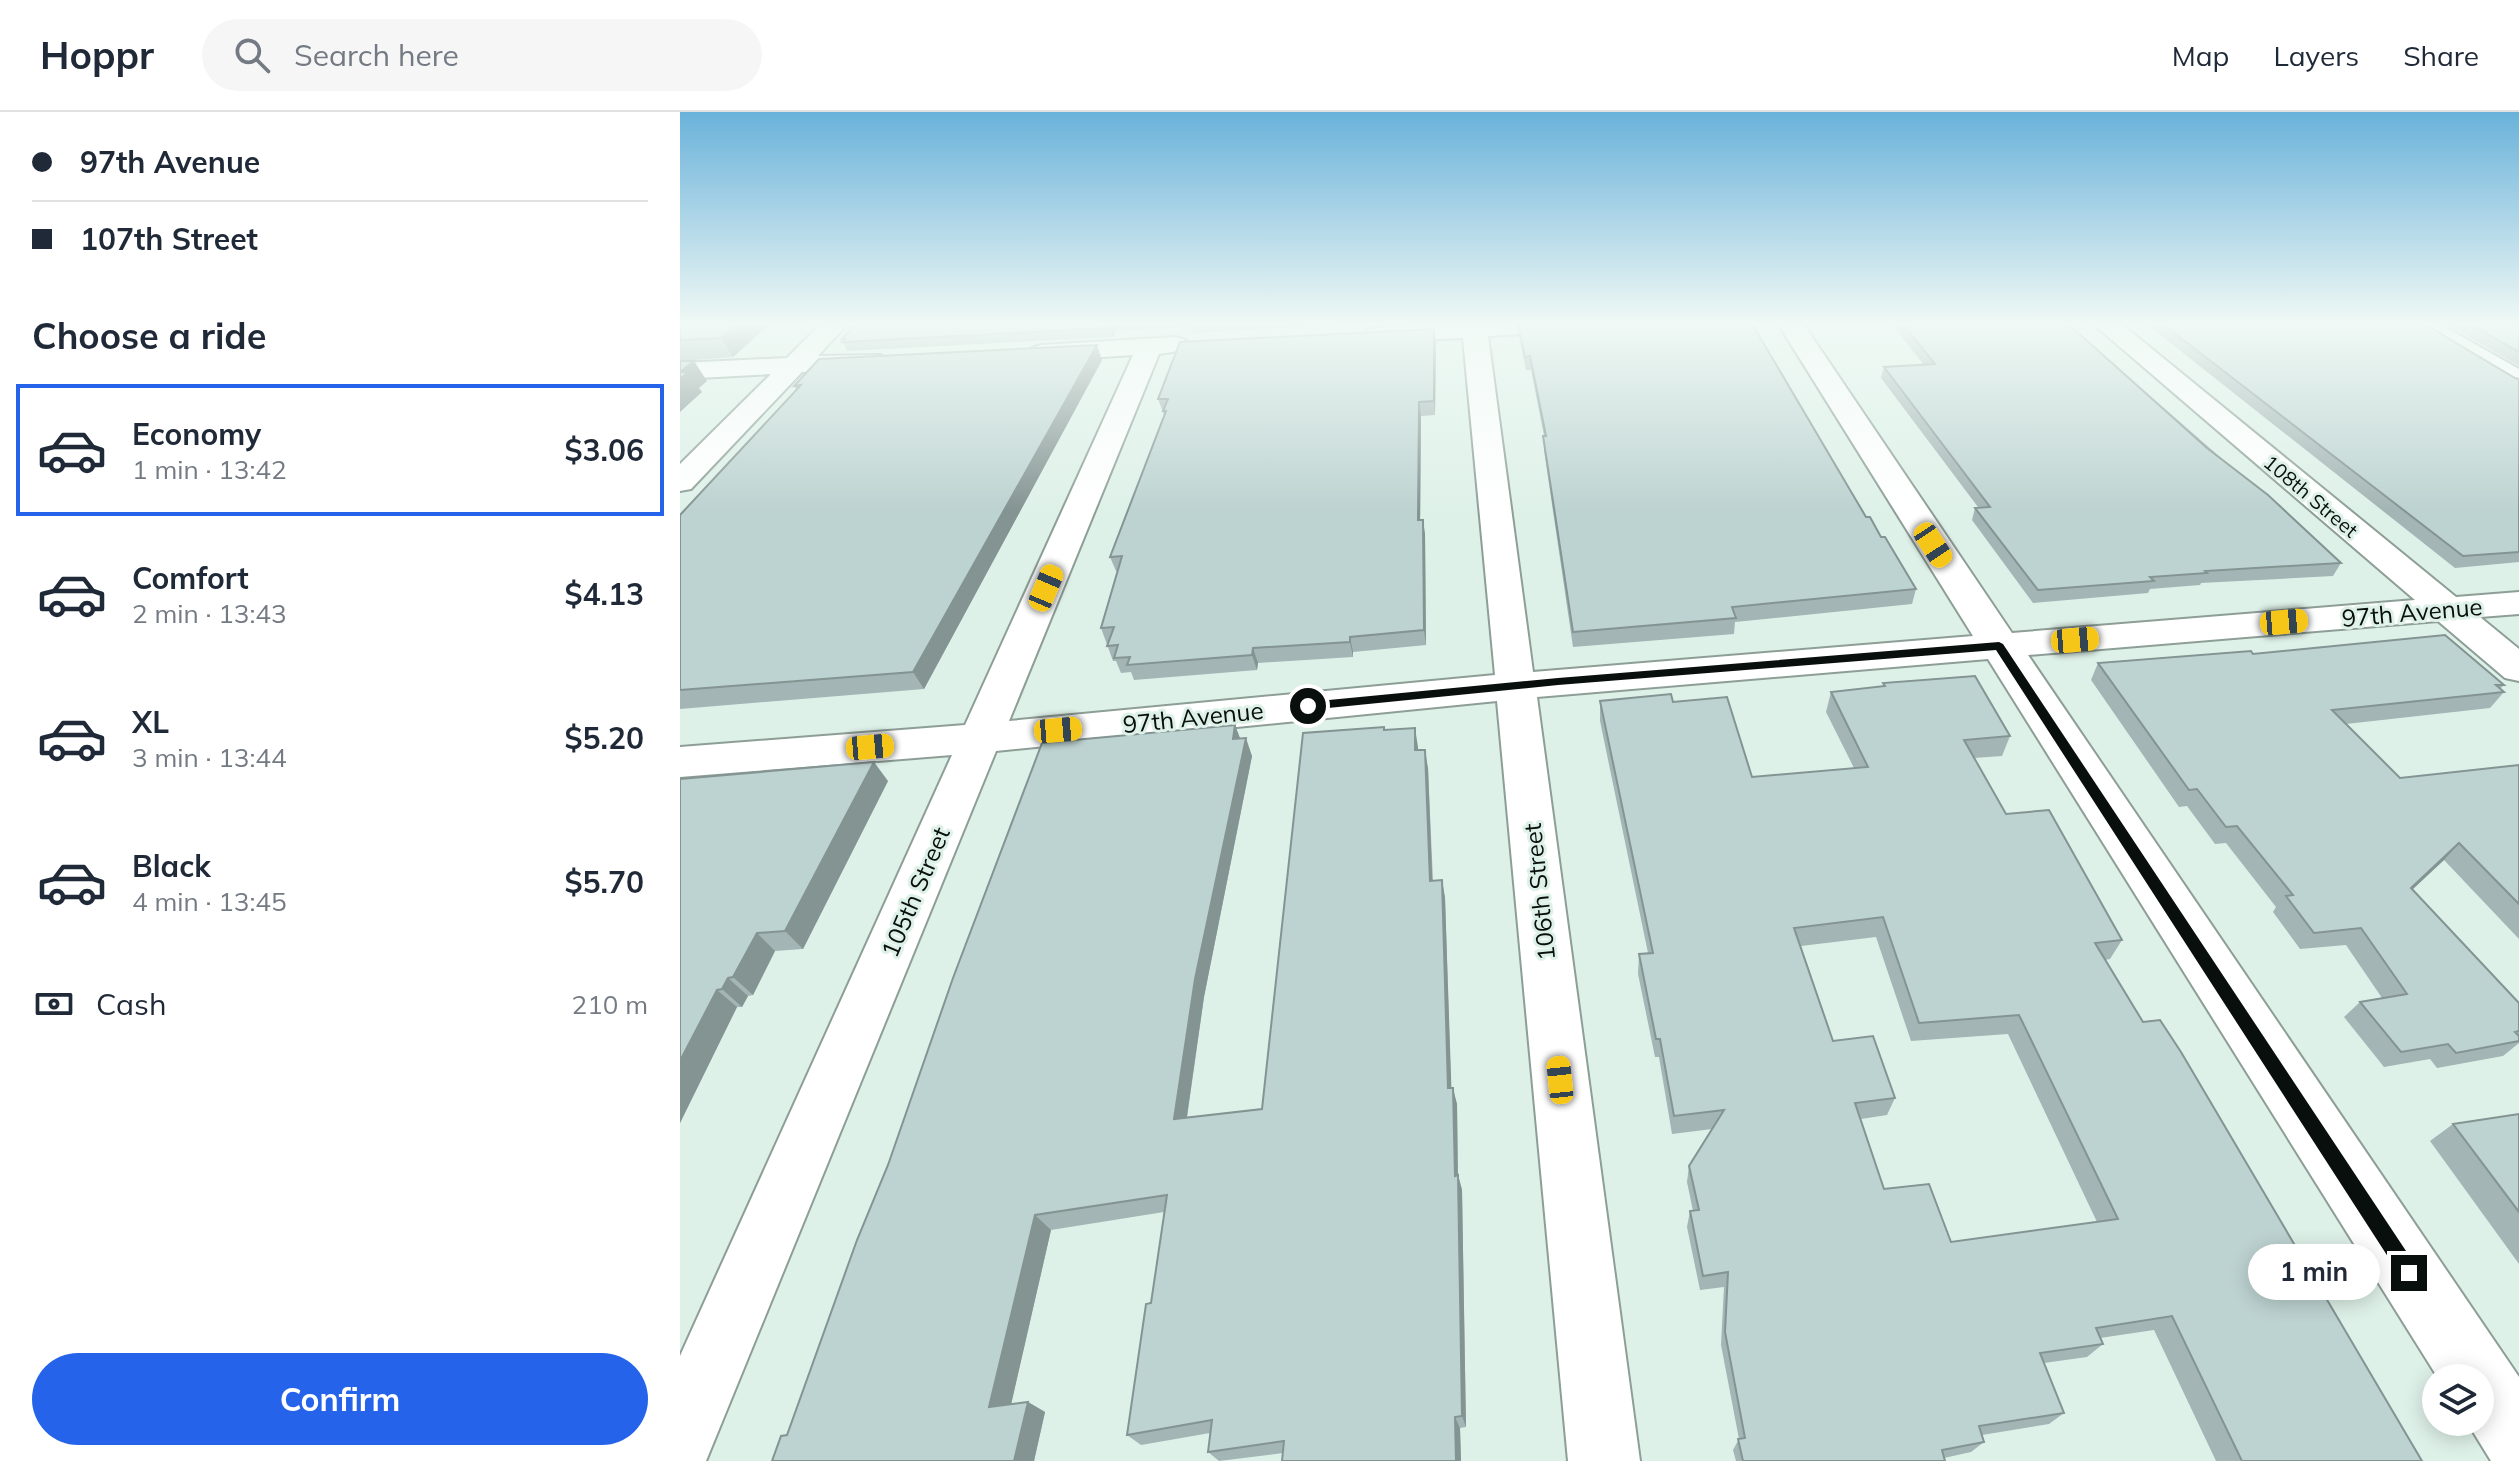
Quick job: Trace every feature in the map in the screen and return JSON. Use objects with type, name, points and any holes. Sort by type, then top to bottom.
[{"type":"street","points":[[680,482],[776,385]]},
{"type":"street","name":"105th Street","points":[[680,1437],[1133,385]]},
{"type":"street","name":"106th Street","points":[[1482,385],[1604,1461]]},
{"type":"street","points":[[1830,385],[2469,1364]]},
{"type":"street","name":"108th Street","points":[[2178,385],[2519,669]]},
{"type":"street","name":"97th Avenue","points":[[680,762],[981,738],[1515,686],[2519,603]]},
{"type":"street","points":[[2494,1402],[2519,1440]]},
{"type":"building","points":[[795,385],[1075,385],[913,672],[680,690],[680,515],[801,385]]},
{"type":"building","points":[[1163,385],[1434,385],[1434,401],[1419,402],[1418,520],[1423,520],[1424,630],[1350,637],[1350,642],[1253,648],[1252,655],[1127,665],[1130,657],[1114,658],[1118,645],[1107,646],[1114,627],[1101,628],[1122,556],[1110,557],[1166,411],[1163,411],[1168,399],[1158,399]]},
{"type":"building","points":[[1536,385],[1788,385],[1866,517],[1870,517],[1881,537],[1885,537],[1916,589],[1732,607],[1736,618],[1573,632],[1543,436],[1546,436]]},
{"type":"building","points":[[1898,385],[2136,385],[2207,448],[2268,495],[2341,563],[2205,571],[2207,573],[2150,577],[2154,581],[2038,590],[1975,508],[1990,507]]},
{"type":"building","points":[[2242,385],[2519,385],[2519,552],[2463,556]]},
{"type":"building","points":[[2445,635],[2504,685],[2496,685],[2504,692],[2332,710],[2400,778],[2519,765],[2519,904],[2459,843],[2411,888],[2519,1003],[2519,1031],[2515,1032],[2519,1041],[2456,1053],[2448,1044],[2401,1052],[2360,1002],[2407,994],[2361,928],[2314,933],[2286,896],[2293,895],[2237,826],[2226,827],[2197,789],[2189,790],[2098,663],[2251,651],[2253,654]]},
{"type":"building","points":[[1975,676],[2010,736],[1964,740],[2006,814],[2049,810],[2122,940],[2095,943],[2143,1022],[2160,1020],[2181,1052],[2422,1461],[2242,1461],[2172,1316],[2096,1328],[2103,1344],[2040,1353],[2064,1413],[1979,1426],[1984,1442],[1942,1450],[1945,1461],[1743,1461],[1738,1439],[1745,1438],[1725,1332],[1728,1272],[1703,1276],[1690,1211],[1699,1210],[1689,1166],[1724,1110],[1674,1116],[1660,1039],[1656,1039],[1639,954],[1653,953],[1600,701],[1671,694],[1673,702],[1727,697],[1752,777],[1868,767],[1831,692],[1885,686],[1883,683]],"holes":[[[1883,917],[1919,1023],[2019,1015],[2118,1219],[1951,1242],[1929,1184],[1884,1189],[1855,1103],[1895,1098],[1873,1036],[1833,1041],[1794,928]]]},
{"type":"building","points":[[1235,725],[1233,739],[1246,738],[1195,979],[1174,1119],[1262,1109],[1303,733],[1415,728],[1415,750],[1425,750],[1430,881],[1442,880],[1448,1088],[1453,1088],[1455,1176],[1458,1175],[1462,1416],[1455,1417],[1456,1461],[1282,1461],[1284,1441],[1208,1452],[1212,1420],[1127,1435],[1146,1304],[1151,1303],[1167,1195],[1035,1215],[989,1407],[1028,1402],[1014,1461],[772,1461],[781,1436],[787,1435],[1042,743]]},
{"type":"building","points":[[874,762],[785,931],[757,933],[733,977],[717,990],[680,1061],[680,779]]},
{"type":"building","points":[[2519,1114],[2519,1212],[2453,1124]]},
{"type":"route","points":[[1308,706],[1999,646],[2409,1273]]}]
